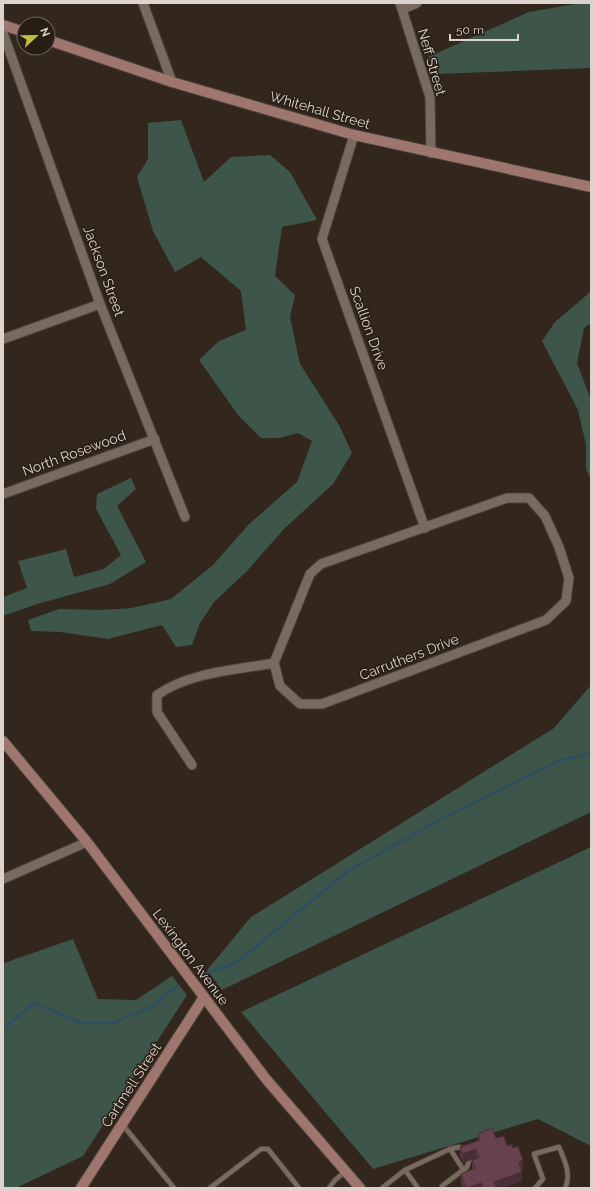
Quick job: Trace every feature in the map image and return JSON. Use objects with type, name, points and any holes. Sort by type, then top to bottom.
[{"type":"street","points":[[143,3],[172,82]]},
{"type":"street","points":[[402,6],[418,3]]},
{"type":"street","name":"Neff Street","points":[[402,6],[430,97],[432,153]]},
{"type":"street","points":[[3,25],[16,29]]},
{"type":"street","name":"Jackson Street","points":[[3,33],[100,304],[185,517]]},
{"type":"street","name":"Whitehall Street","points":[[56,43],[172,82],[354,135],[591,187]]},
{"type":"street","name":"Scallion Drive","points":[[354,135],[322,239],[425,528]]},
{"type":"street","points":[[3,339],[100,304]]},
{"type":"street","name":"North Rosewood","points":[[3,494],[155,439]]},
{"type":"street","name":"Carruthers Drive","points":[[507,498],[529,498],[545,516],[559,547],[569,578],[566,601],[546,620],[322,704],[300,704],[280,686],[274,663],[310,574],[321,564],[425,528],[507,498]]},
{"type":"street","points":[[192,765],[157,712],[157,695],[169,687],[202,676],[274,663]]},
{"type":"street","name":"Lexington Avenue","points":[[3,741],[87,842],[266,1079],[360,1188]]},
{"type":"street","points":[[3,879],[87,842]]},
{"type":"street","name":"Cartmell Street","points":[[81,1188],[204,997]]},
{"type":"lane","points":[[122,1124],[174,1188]]},
{"type":"lane","points":[[382,1188],[405,1170],[450,1149],[459,1147],[464,1149],[467,1154]]},
{"type":"lane","points":[[535,1188],[543,1179],[534,1154],[559,1147],[566,1166],[568,1183],[565,1188]]},
{"type":"lane","points":[[210,1188],[261,1149],[265,1148],[268,1149],[299,1188]]},
{"type":"lane","points":[[450,1149],[470,1179]]},
{"type":"lane","points":[[442,1186],[464,1169],[469,1164],[469,1161]]},
{"type":"lane","points":[[405,1170],[418,1188]]},
{"type":"lane","points":[[329,1188],[335,1180],[346,1172]]},
{"type":"green space","points":[[580,3],[591,3],[591,68],[436,74],[428,57],[529,12]]},
{"type":"green space","points":[[181,120],[204,182],[231,157],[270,155],[290,172],[317,220],[282,227],[275,276],[295,295],[290,317],[300,364],[339,425],[352,453],[333,484],[284,529],[247,571],[214,602],[200,623],[192,645],[176,647],[162,625],[108,639],[60,632],[31,631],[28,620],[59,609],[100,610],[132,608],[171,599],[213,565],[249,524],[297,482],[312,441],[298,433],[279,438],[261,438],[238,415],[199,360],[219,341],[246,330],[241,291],[201,257],[175,272],[153,231],[137,177],[148,159],[148,123]]},
{"type":"green space","points":[[591,286],[591,323],[584,328],[577,363],[591,400],[591,480],[586,469],[586,445],[578,410],[542,341],[555,322],[589,293]]},
{"type":"green space","points":[[131,478],[136,489],[117,506],[146,562],[110,584],[37,604],[3,616],[3,597],[27,588],[18,561],[66,549],[74,577],[104,569],[121,555],[96,509],[97,494]]},
{"type":"green space","points":[[591,685],[591,812],[222,990],[207,970],[251,917],[554,728]]},
{"type":"green space","points":[[591,847],[591,1146],[538,1119],[373,1169],[241,1012]]},
{"type":"green space","points":[[73,939],[98,999],[136,1000],[172,976],[187,995],[83,1156],[16,1188],[5,1188],[3,1186],[3,966],[4,963]]},
{"type":"building","points":[[492,1128],[496,1138],[504,1136],[507,1146],[511,1144],[513,1148],[518,1146],[523,1160],[519,1162],[522,1172],[494,1182],[496,1187],[493,1188],[483,1188],[481,1183],[466,1188],[461,1174],[475,1168],[472,1160],[479,1158],[476,1149],[463,1154],[460,1147],[480,1140],[478,1134]]},
{"type":"waterway","points":[[202,975],[236,963],[348,871],[441,819],[561,760],[591,753]]},
{"type":"waterway","points":[[3,1029],[34,1003],[81,1023],[113,1023],[150,1008],[177,986]]}]
